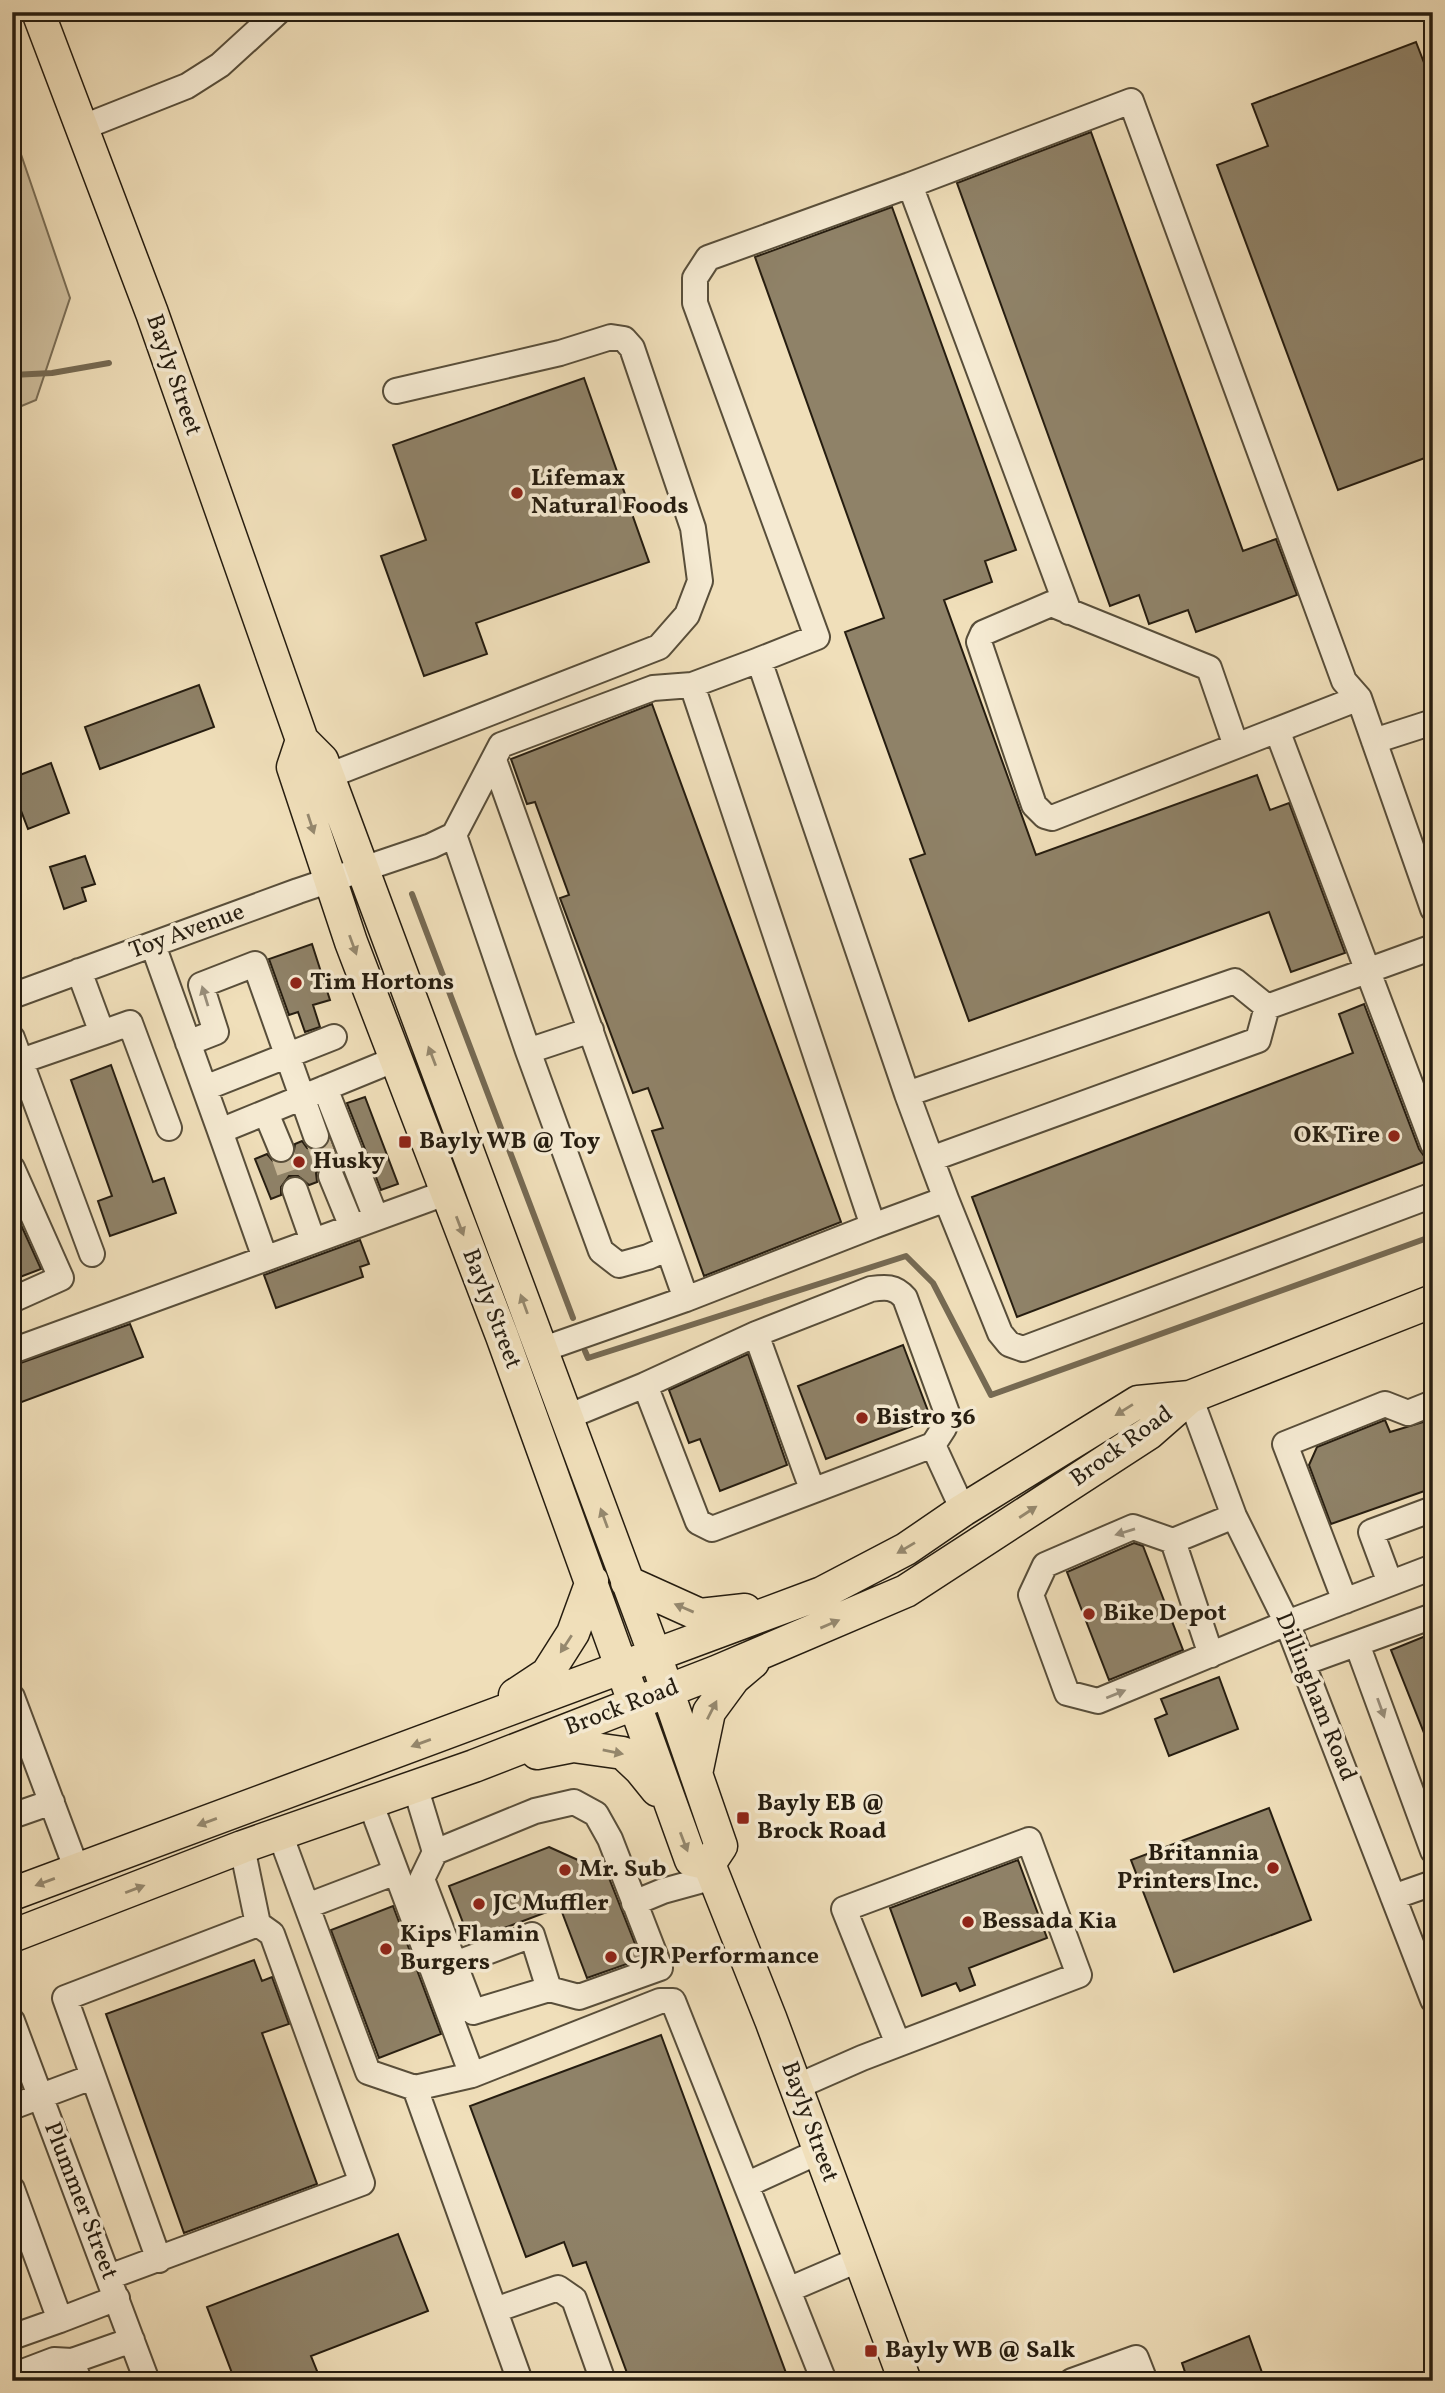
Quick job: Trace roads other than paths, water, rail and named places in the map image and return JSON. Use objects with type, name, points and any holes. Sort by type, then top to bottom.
[{"type":"main road","name":"Bayly Street","points":[[38,12],[152,313],[302,740],[322,761],[328,776],[567,1417],[721,1846],[712,1870],[905,2381]]},
{"type":"main road","name":"Bayly Street","points":[[302,740],[293,767],[330,880],[592,1581],[670,1806],[691,1860],[712,1870]]},
{"type":"main road","name":"Brock Road","points":[[12,1894],[822,1593],[906,1549],[963,1510],[1138,1402],[1189,1397],[1433,1301]]},
{"type":"main road","name":"Brock Road","points":[[12,1936],[242,1847],[474,1766],[768,1651],[906,1591],[1149,1433],[1189,1397]]},
{"type":"main road","points":[[467,1726],[547,1674],[573,1633],[592,1581]]},
{"type":"main road","points":[[627,1582],[700,1615],[736,1612],[822,1593]]},
{"type":"main road","points":[[696,1776],[709,1712],[734,1678],[768,1651]]},
{"type":"main road","points":[[474,1766],[573,1746],[623,1753],[640,1769],[670,1806]]},
{"type":"street","points":[[81,128],[187,86],[220,65],[278,12]]},
{"type":"street","points":[[668,1248],[619,1265],[601,1251],[528,1051],[454,835],[501,745],[653,688],[692,685],[817,637],[695,303],[695,278],[708,258],[1131,101],[1344,681],[1359,698],[1433,909]]},
{"type":"street","points":[[910,185],[1069,612]]},
{"type":"street","points":[[328,776],[659,647],[687,615],[700,581],[694,528],[632,348],[624,339],[611,337],[560,353],[396,391]]},
{"type":"street","points":[[1236,746],[1209,668],[1051,604],[983,634],[979,642],[1034,805],[1045,816],[1052,817],[1236,746],[1359,698]]},
{"type":"street","points":[[759,660],[907,1094],[1000,1333],[1009,1344],[1023,1349],[1433,1195]]},
{"type":"street","points":[[692,685],[873,1226]]},
{"type":"street","points":[[1374,741],[1433,722]]},
{"type":"street","points":[[1277,730],[1433,1144]]},
{"type":"street","points":[[494,760],[686,1299]]},
{"type":"street","name":"Toy Avenue","points":[[12,996],[431,846],[454,835]]},
{"type":"street","points":[[153,945],[265,1258]]},
{"type":"street","points":[[1267,1007],[1433,947]]},
{"type":"street","points":[[188,1043],[216,1032],[201,985],[255,964],[316,1136]]},
{"type":"street","points":[[79,971],[102,1033]]},
{"type":"street","points":[[907,1094],[1235,981],[1267,1007]]},
{"type":"street","points":[[931,1159],[1258,1040],[1267,1007]]},
{"type":"street","points":[[92,1254],[17,1049],[102,1033],[130,1023],[169,1128]]},
{"type":"street","points":[[528,1051],[591,1030]]},
{"type":"street","points":[[205,1088],[334,1037]]},
{"type":"street","points":[[220,1131],[396,1059]]},
{"type":"street","points":[[325,1088],[376,1218]]},
{"type":"street","points":[[266,1113],[281,1149]]},
{"type":"street","points":[[12,1168],[61,1278],[12,1300]]},
{"type":"street","points":[[331,1176],[352,1227]]},
{"type":"street","points":[[295,1190],[313,1241]]},
{"type":"street","points":[[12,1351],[447,1192]]},
{"type":"street","points":[[541,1350],[686,1299],[946,1199]]},
{"type":"street","points":[[567,1417],[756,1334],[871,1289],[888,1287],[900,1292],[905,1298],[947,1413],[944,1428],[933,1445],[712,1529],[698,1522],[645,1385]]},
{"type":"street","points":[[756,1334],[813,1489]]},
{"type":"street","name":"Dillingham Road","points":[[1189,1397],[1234,1516],[1287,1623],[1433,2000]]},
{"type":"street","points":[[1345,1601],[1285,1444],[1385,1404],[1408,1413],[1433,1403]]},
{"type":"street","points":[[933,1445],[963,1510]]},
{"type":"street","points":[[1390,1583],[1371,1532],[1433,1509]]},
{"type":"street","points":[[1234,1516],[1174,1541],[1133,1527],[1045,1565],[1031,1595],[1067,1693],[1098,1701],[1287,1623],[1433,1567]]},
{"type":"street","points":[[1174,1541],[1211,1655]]},
{"type":"street","points":[[1303,1663],[1433,1615]]},
{"type":"street","points":[[1357,1644],[1433,1851]]},
{"type":"street","points":[[12,1697],[77,1870]]},
{"type":"street","points":[[415,1786],[435,1852]]},
{"type":"street","points":[[12,1816],[52,1802]]},
{"type":"street","points":[[370,1802],[472,2075]]},
{"type":"street","points":[[573,1802],[596,1814],[610,1839],[634,1903],[660,1968],[579,1997],[549,1989],[473,2012],[422,1879],[435,1852],[535,1811],[573,1802]]},
{"type":"street","points":[[280,1834],[368,2072],[415,2088],[472,2075],[660,2001],[673,2001],[824,2381]]},
{"type":"street","points":[[796,2087],[898,2044],[1079,1975],[1029,1840],[845,1909],[898,2044]]},
{"type":"street","points":[[12,2337],[60,2320],[159,2260],[362,2183],[272,1934],[258,1923],[242,1847]]},
{"type":"street","points":[[634,1903],[712,1870]]},
{"type":"street","points":[[307,1906],[396,1872]]},
{"type":"street","points":[[1393,1897],[1433,1883]]},
{"type":"street","points":[[159,2260],[65,1998],[258,1923]]},
{"type":"street","points":[[455,1965],[531,1935],[549,1989]]},
{"type":"street","name":"Plummer Street","points":[[12,2021],[147,2381]]},
{"type":"street","points":[[12,2107],[92,2077]]},
{"type":"street","points":[[415,2088],[520,2381]]},
{"type":"street","points":[[746,2185],[820,2151]]},
{"type":"street","points":[[12,2189],[60,2320]]},
{"type":"street","points":[[788,2290],[860,2259]]},
{"type":"street","points":[[495,2310],[558,2288],[574,2300],[603,2381]]},
{"type":"street","points":[[12,2376],[54,2360],[75,2371],[132,2340]]},
{"type":"street","points":[[1072,2381],[1136,2358],[1145,2381]]},
{"type":"waterway","points":[[12,375],[52,373],[109,363]]},
{"type":"waterway","points":[[412,894],[573,1318]]},
{"type":"waterway","points":[[585,1351],[588,1358],[906,1256],[933,1283],[991,1395],[1433,1236]]},
{"type":"tunnel","points":[[316,1136],[331,1176]]},
{"type":"tunnel","points":[[281,1149],[295,1190]]},
{"type":"place","name":"Lifemax Natural Foods","points":[[517,493]]},
{"type":"place","name":"Tim Hortons","points":[[296,983]]},
{"type":"place","name":"OK Tire","points":[[1394,1136]]},
{"type":"place","name":"Bayly WB @ Toy","points":[[405,1142]]},
{"type":"place","name":"Husky","points":[[299,1162]]},
{"type":"place","name":"Bistro 36","points":[[862,1418]]},
{"type":"place","name":"Bike Depot","points":[[1089,1614]]},
{"type":"place","name":"Bayly EB @ Brock Road","points":[[743,1818]]},
{"type":"place","name":"Britannia Printers Inc.","points":[[1273,1868]]},
{"type":"place","name":"Mr. Sub","points":[[565,1870]]},
{"type":"place","name":"JC Muffler","points":[[479,1904]]},
{"type":"place","name":"Bessada Kia","points":[[968,1922]]},
{"type":"place","name":"Kips Flamin Burgers","points":[[386,1949]]},
{"type":"place","name":"CJR Performance","points":[[611,1957]]},
{"type":"place","name":"Bayly WB @ Salk","points":[[871,2351]]}]
